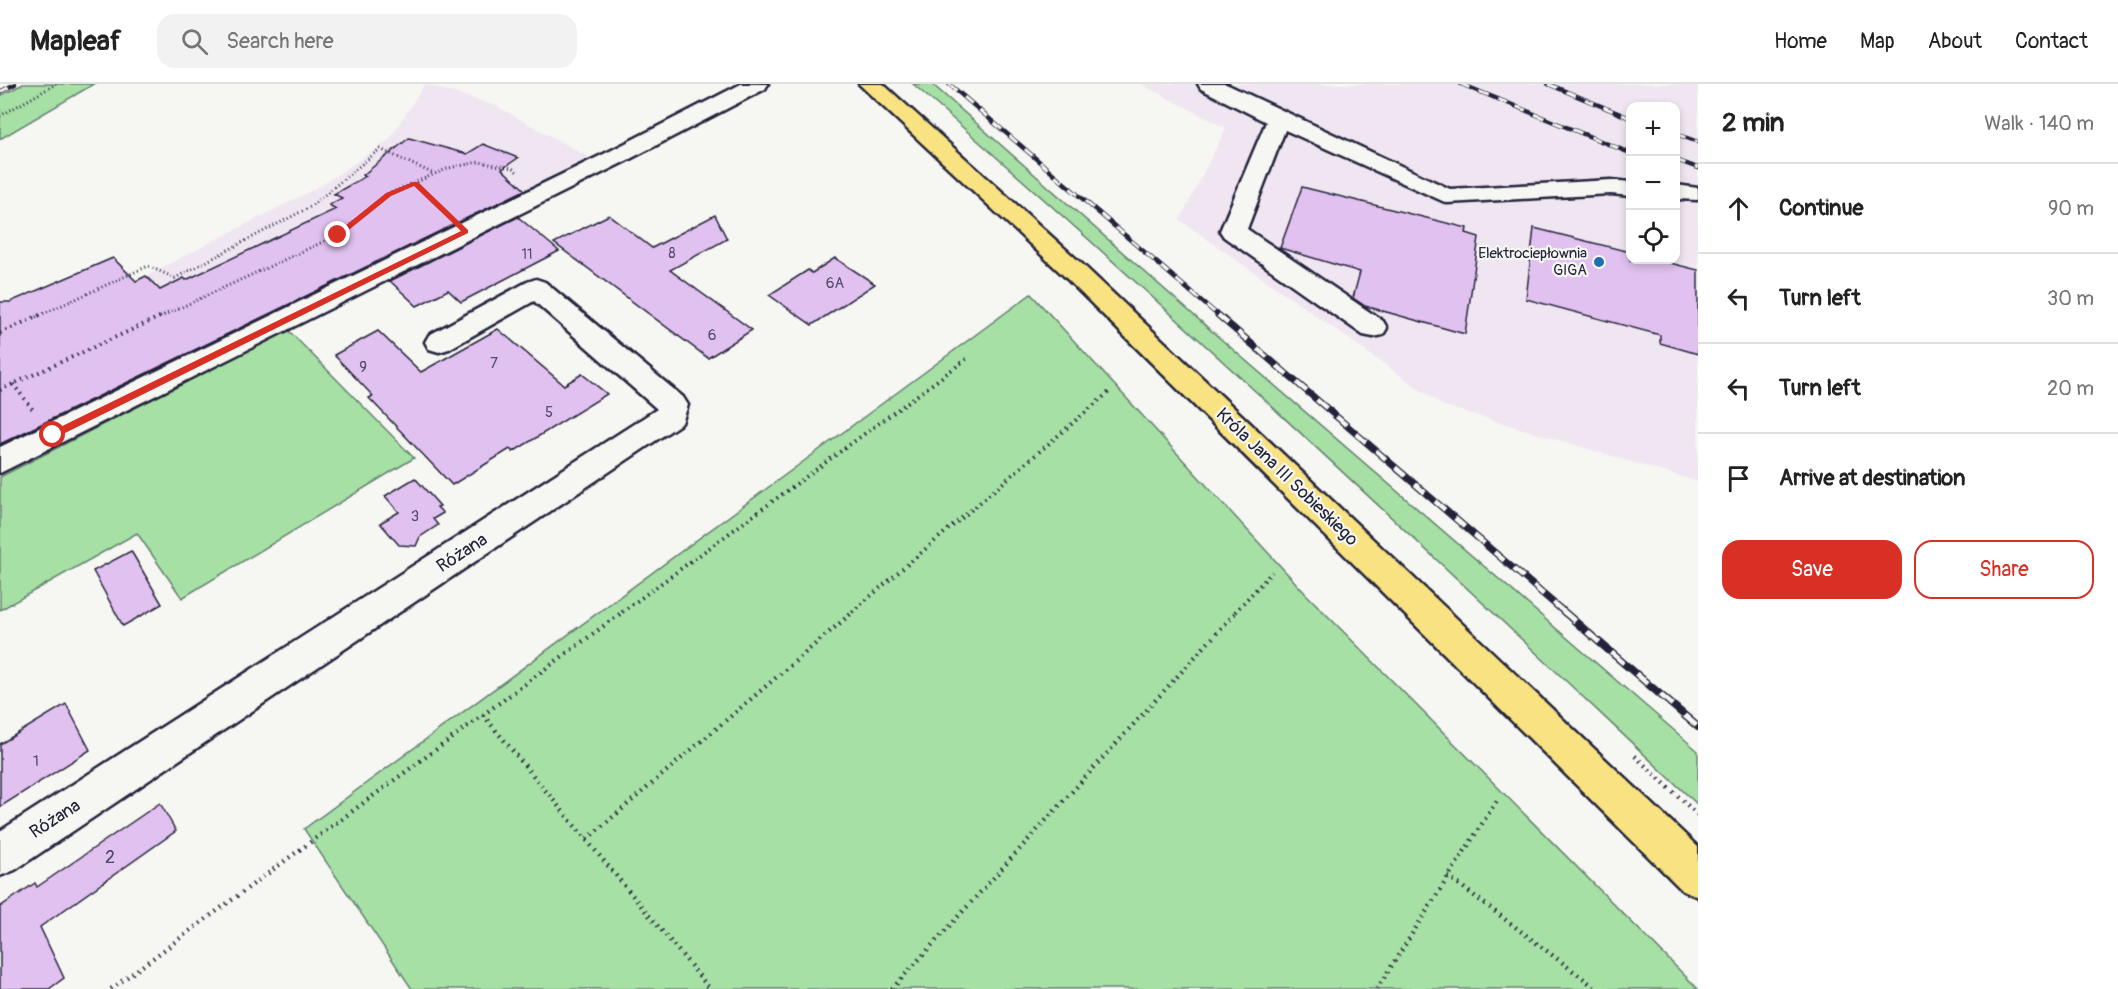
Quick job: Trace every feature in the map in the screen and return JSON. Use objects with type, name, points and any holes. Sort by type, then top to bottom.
[{"type":"main road","name":"Króla Jana III Sobieskiego","points":[[870,84],[1064,262],[1698,876]]},
{"type":"street","points":[[0,461],[602,164],[757,84]]},
{"type":"street","points":[[1209,84],[1278,119],[1447,196],[1611,187],[1626,189]]},
{"type":"street","points":[[1278,119],[1233,231],[1373,328]]},
{"type":"street","name":"Różana","points":[[0,855],[671,415],[673,405],[536,288],[439,342]]},
{"type":"path","points":[[0,116],[57,84]]},
{"type":"path","points":[[0,333],[148,266],[175,278],[310,207],[380,149],[435,174]]},
{"type":"path","points":[[0,390],[338,235],[388,194],[449,168],[479,162],[512,168],[529,180],[539,195]]},
{"type":"path","points":[[415,183],[465,232]]},
{"type":"path","points":[[111,989],[969,357]]},
{"type":"path","points":[[587,839],[1110,392]]},
{"type":"path","points":[[892,989],[1272,572]]},
{"type":"path","points":[[483,715],[710,989]]},
{"type":"path","points":[[1377,989],[1498,797]]},
{"type":"path","points":[[1448,876],[1597,989]]},
{"type":"shaded area","points":[[425,84],[494,105],[602,164],[0,472],[0,351],[322,185],[389,140]]},
{"type":"shaded area","name":"Elektrociepłownia GIGA","points":[[1141,84],[1698,84],[1698,482],[1442,405],[1180,220],[1226,128]]},
{"type":"green space","points":[[23,84],[94,84],[0,139],[0,96]]},
{"type":"green space","points":[[913,84],[932,84],[1223,341],[1698,751],[1698,805],[1211,350]]},
{"type":"green space","points":[[1031,294],[1305,593],[1698,989],[412,989],[304,829]]},
{"type":"green space","points":[[288,330],[414,458],[182,598],[137,533],[0,610],[0,477]]},
{"type":"building","points":[[409,138],[467,154],[483,144],[518,158],[502,169],[525,190],[0,444],[0,302],[10,302],[113,258],[136,281],[146,276],[160,290],[184,278],[186,280],[336,209],[329,205],[342,198],[334,194],[366,176],[363,175]]},
{"type":"building","points":[[1302,187],[1467,228],[1466,233],[1479,237],[1465,334],[1365,306],[1353,298],[1360,272],[1280,248]]},
{"type":"building","points":[[609,215],[652,248],[715,215],[727,239],[670,270],[752,330],[708,358],[554,243]]},
{"type":"building","points":[[518,217],[559,251],[461,302],[448,290],[417,306],[390,281]]},
{"type":"building","points":[[1534,228],[1626,251],[1626,264],[1674,264],[1698,270],[1698,354],[1660,343],[1660,335],[1526,299]]},
{"type":"building","points":[[835,258],[875,284],[812,325],[769,295],[808,270],[812,273]]},
{"type":"building","points":[[498,329],[564,385],[582,374],[607,394],[513,452],[510,449],[452,485],[369,398],[373,396],[334,355],[378,331],[421,372]]},
{"type":"building","points":[[415,478],[440,506],[437,507],[443,513],[433,519],[438,525],[420,537],[416,546],[399,545],[380,523],[399,512],[385,496]]},
{"type":"building","points":[[131,551],[162,604],[123,626],[93,571]]},
{"type":"building","points":[[66,704],[90,750],[0,807],[0,744]]},
{"type":"building","points":[[160,803],[176,831],[40,927],[64,978],[49,989],[0,989],[0,907],[35,883],[37,887]]},
{"type":"railway","points":[[0,92],[15,84]]},
{"type":"railway","points":[[949,84],[1220,317]]},
{"type":"railway","points":[[1461,84],[1626,151]]},
{"type":"railway","points":[[1548,84],[1626,116]]},
{"type":"railway","points":[[1680,135],[1698,142]]},
{"type":"railway","points":[[1680,161],[1698,168]]},
{"type":"railway","points":[[1218,315],[1564,612]]},
{"type":"railway","points":[[1563,611],[1698,727]]},
{"type":"place","name":"Elektrociepłownia GIGA","points":[[1599,262]]},
{"type":"route","points":[[53,435],[465,232],[415,183],[388,194],[338,235]]}]
